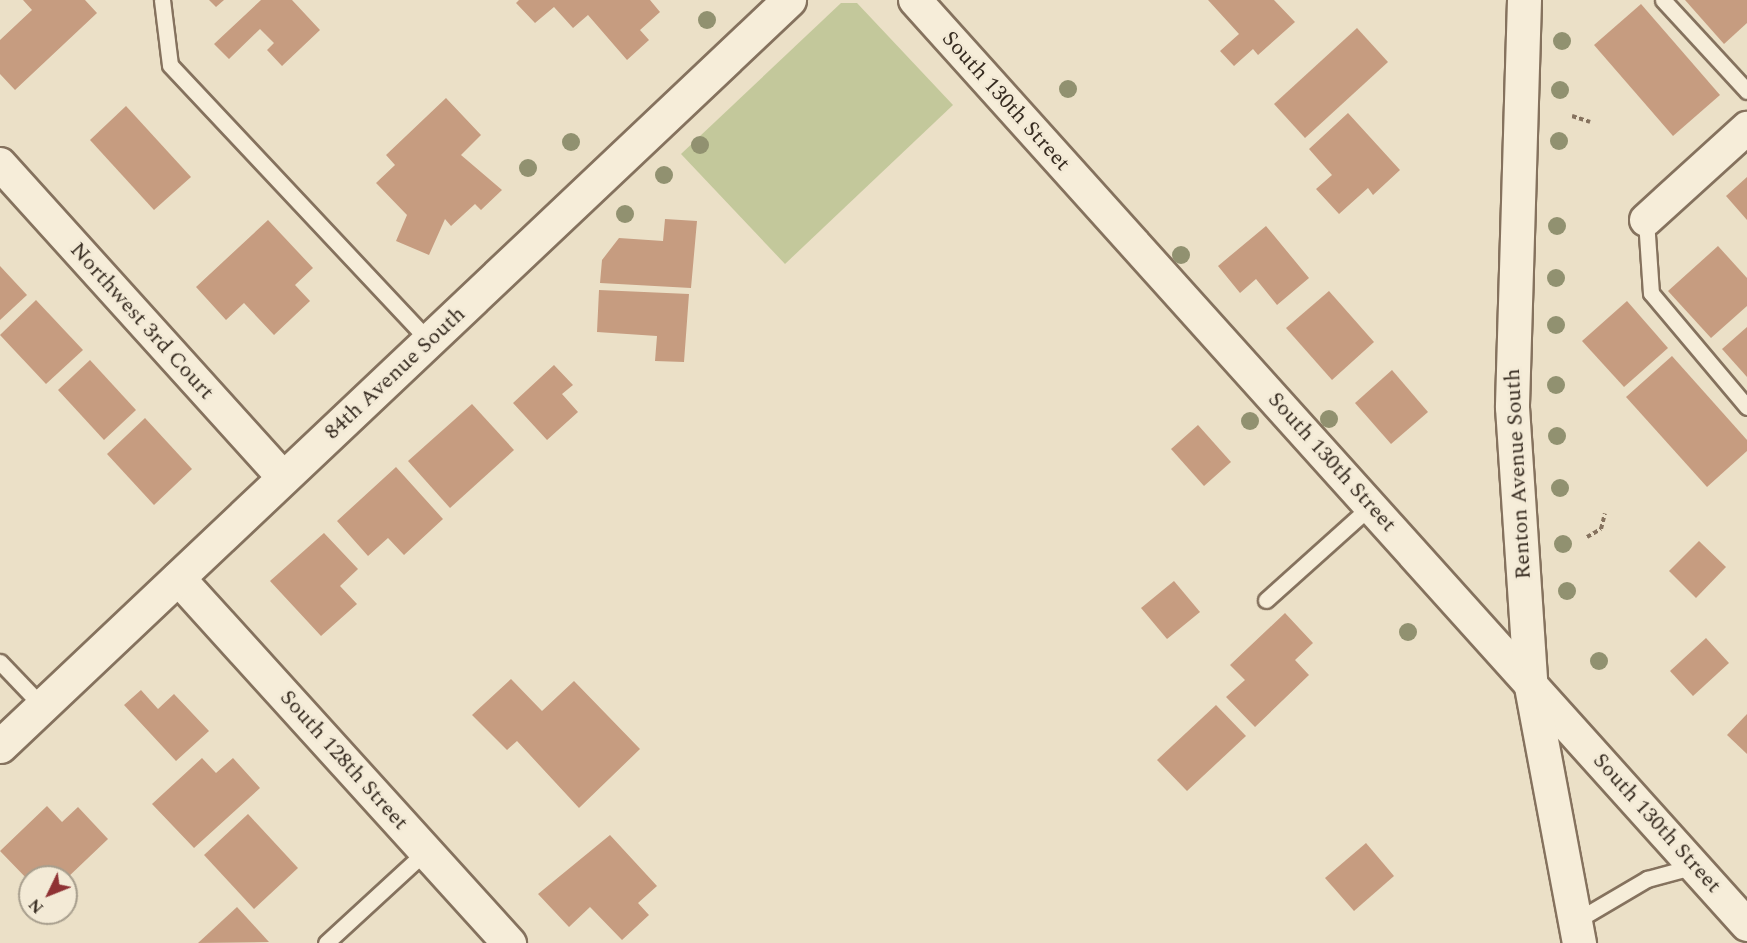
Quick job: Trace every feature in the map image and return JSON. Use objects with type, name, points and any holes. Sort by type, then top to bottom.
[{"type":"street","name":"South 130th Street","points":[[915,0],[1530,681],[1747,925]]},
{"type":"street","name":"Renton Avenue South","points":[[1524,0],[1512,407],[1530,681],[1576,932]]},
{"type":"street","name":"84th Avenue South","points":[[0,746],[429,341],[778,4]]},
{"type":"street","points":[[1646,220],[1747,128]]},
{"type":"street","name":"Northwest 3rd Court","points":[[0,164],[284,478]]},
{"type":"street","name":"South 128th Street","points":[[178,578],[509,943]]},
{"type":"lane","points":[[162,0],[170,65],[429,341]]},
{"type":"lane","points":[[1663,0],[1747,91]]},
{"type":"lane","points":[[1646,220],[1651,293],[1747,407]]},
{"type":"lane","points":[[1266,600],[1372,506]]},
{"type":"lane","points":[[0,662],[42,706]]},
{"type":"lane","points":[[326,943],[426,851]]},
{"type":"lane","points":[[1576,932],[1647,879],[1695,866]]},
{"type":"path","points":[[1572,116],[1590,122]]},
{"type":"path","points":[[1587,537],[1601,529],[1605,513]]},
{"type":"green space","points":[[841,3],[857,3],[953,105],[785,264],[681,154]]},
{"type":"building","points":[[23,0],[85,0],[97,13],[15,90],[0,74],[0,40],[32,10]]},
{"type":"building","points":[[209,0],[224,0],[216,7]]},
{"type":"building","points":[[261,0],[292,0],[320,30],[282,66],[267,50],[274,43],[260,29],[229,59],[214,44]]},
{"type":"building","points":[[519,0],[650,0],[660,12],[640,30],[649,40],[627,60],[588,15],[573,28],[554,7],[535,23],[516,3]]},
{"type":"building","points":[[1208,0],[1274,0],[1295,22],[1258,55],[1253,49],[1234,66],[1220,51],[1239,34]]},
{"type":"building","points":[[1685,0],[1747,0],[1747,23],[1724,44]]},
{"type":"building","points":[[1641,4],[1720,95],[1673,136],[1594,45]]},
{"type":"building","points":[[1357,28],[1388,62],[1305,138],[1274,104]]},
{"type":"building","points":[[446,98],[481,135],[461,155],[502,190],[481,210],[475,204],[451,226],[445,219],[429,255],[396,241],[407,215],[376,183],[395,165],[386,155]]},
{"type":"building","points":[[126,106],[191,177],[154,210],[90,140]]},
{"type":"building","points":[[1348,113],[1400,170],[1373,195],[1368,188],[1339,214],[1316,189],[1332,175],[1309,149]]},
{"type":"building","points":[[1747,177],[1747,220],[1726,196]]},
{"type":"building","points":[[665,219],[697,221],[691,288],[600,283],[602,260],[619,238],[663,241]]},
{"type":"building","points":[[268,220],[313,268],[295,285],[310,301],[274,335],[244,303],[226,320],[196,287]]},
{"type":"building","points":[[1266,226],[1309,278],[1277,305],[1256,279],[1240,293],[1218,266]]},
{"type":"building","points":[[1718,246],[1747,278],[1747,306],[1711,338],[1668,291]]},
{"type":"building","points":[[0,266],[27,295],[0,320]]},
{"type":"building","points":[[599,290],[689,294],[684,362],[655,361],[657,336],[597,332]]},
{"type":"building","points":[[1329,291],[1374,342],[1332,380],[1286,328]]},
{"type":"building","points":[[36,300],[83,350],[46,384],[0,335]]},
{"type":"building","points":[[1627,301],[1668,348],[1624,387],[1582,341]]},
{"type":"building","points":[[1747,327],[1747,377],[1722,349]]},
{"type":"building","points":[[1672,356],[1747,440],[1747,451],[1707,487],[1626,397]]},
{"type":"building","points":[[90,360],[136,410],[104,440],[58,390]]},
{"type":"building","points":[[554,365],[573,385],[562,394],[578,412],[547,440],[513,403]]},
{"type":"building","points":[[1392,370],[1428,412],[1391,444],[1355,403]]},
{"type":"building","points":[[472,404],[514,450],[450,508],[408,461]]},
{"type":"building","points":[[145,418],[192,469],[154,505],[107,454]]},
{"type":"building","points":[[1198,425],[1231,462],[1204,486],[1171,449]]},
{"type":"building","points":[[396,467],[443,519],[404,555],[388,538],[368,556],[337,521]]},
{"type":"building","points":[[324,533],[358,569],[340,586],[357,604],[321,636],[270,581]]},
{"type":"building","points":[[1699,541],[1726,567],[1696,598],[1669,571]]},
{"type":"building","points":[[1174,581],[1200,612],[1167,639],[1141,608]]},
{"type":"building","points":[[1285,613],[1313,643],[1295,660],[1309,675],[1255,727],[1226,697],[1245,680],[1230,665]]},
{"type":"building","points":[[1706,638],[1729,663],[1693,696],[1670,671]]},
{"type":"building","points":[[511,679],[542,711],[574,681],[640,749],[579,808],[517,741],[507,750],[472,715]]},
{"type":"building","points":[[141,690],[158,709],[174,694],[209,731],[176,761],[124,705]]},
{"type":"building","points":[[1216,705],[1246,736],[1187,791],[1157,760]]},
{"type":"building","points":[[1747,714],[1747,754],[1727,735]]},
{"type":"building","points":[[202,758],[216,773],[233,758],[260,788],[194,848],[152,804]]},
{"type":"building","points":[[47,806],[62,822],[78,807],[108,839],[78,868],[78,865],[18,865],[18,870],[0,851]]},
{"type":"building","points":[[248,814],[298,868],[254,909],[204,855]]},
{"type":"building","points":[[610,835],[657,886],[638,903],[649,915],[622,940],[590,907],[569,927],[538,894]]},
{"type":"building","points":[[1366,843],[1394,876],[1354,911],[1325,878]]},
{"type":"building","points":[[237,907],[269,942],[198,943]]}]
